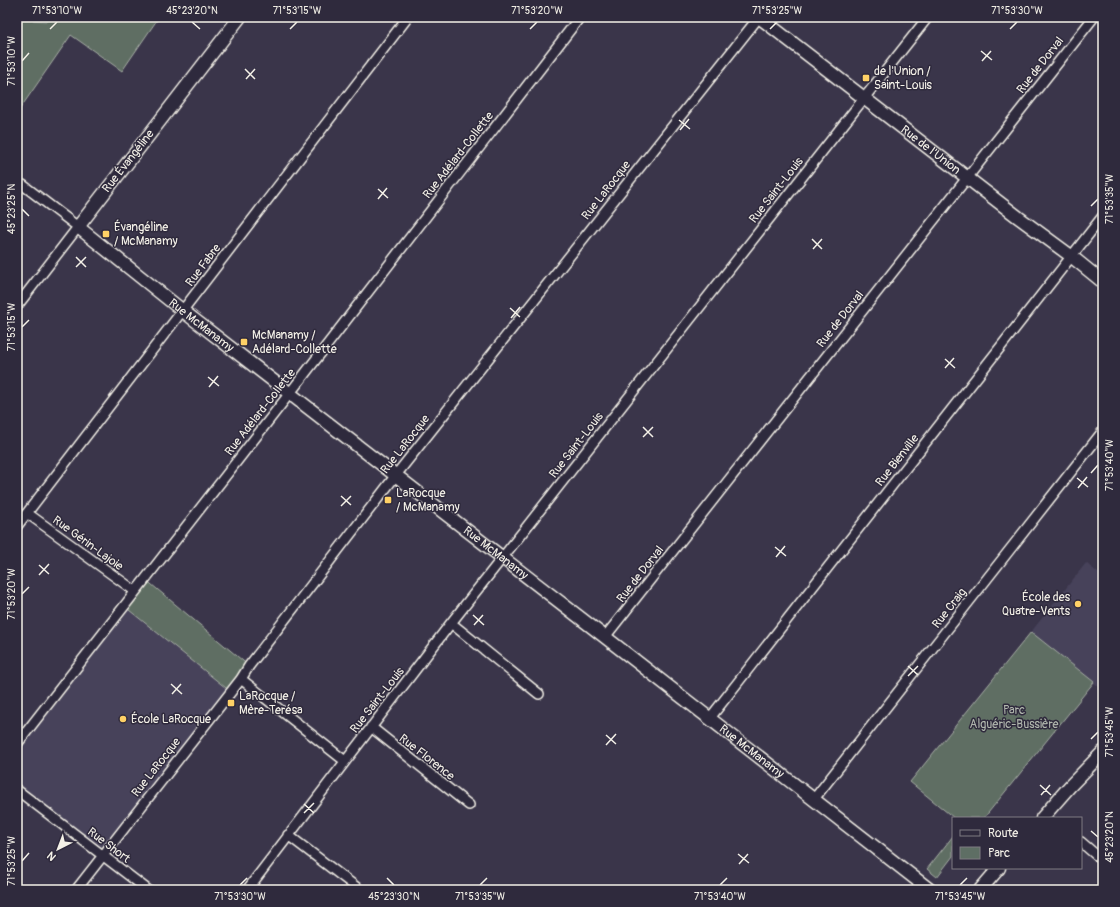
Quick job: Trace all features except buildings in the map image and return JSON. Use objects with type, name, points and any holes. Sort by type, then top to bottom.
[{"type":"street","name":"Rue Évangéline","points":[[17,306],[240,17]]},
{"type":"street","name":"Rue Fabre","points":[[17,526],[408,17]]},
{"type":"street","name":"Rue Adélard-Collette","points":[[17,744],[290,394],[580,17]]},
{"type":"street","name":"Rue de l'Union","points":[[759,17],[966,178],[1071,256],[1103,282]]},
{"type":"street","name":"Rue LaRocque","points":[[76,890],[241,679],[252,662],[396,475],[759,17]]},
{"type":"street","name":"Rue Saint-Louis","points":[[247,890],[451,623],[928,17]]},
{"type":"street","name":"Rue de Dorval","points":[[606,637],[1094,17]]},
{"type":"street","name":"Rue McManamy","points":[[24,185],[183,311],[503,557],[930,890]]},
{"type":"street","name":"Rue Bienville","points":[[710,718],[1103,216]]},
{"type":"street","name":"Rue Craig","points":[[814,799],[1103,431]]},
{"type":"street","name":"Rue Gérin-Lajoie","points":[[27,513],[135,591]]},
{"type":"street","points":[[451,623],[539,694]]},
{"type":"street","points":[[241,679],[345,761]]},
{"type":"street","name":"Rue Florence","points":[[371,727],[469,805]]},
{"type":"street","points":[[1048,816],[1070,786],[1103,752]]},
{"type":"street","name":"Rue Short","points":[[17,790],[148,890]]},
{"type":"street","points":[[288,835],[360,890]]},
{"type":"street","points":[[1082,843],[1103,861]]},
{"type":"street","points":[[980,890],[998,869]]},
{"type":"shaded area","name":"École des Quatre-Vents","points":[[1086,563],[1103,577],[1103,690],[1031,632]]},
{"type":"shaded area","name":"École LaRocque","points":[[124,606],[231,692],[102,856],[17,790],[17,744]]},
{"type":"green space","points":[[52,17],[159,17],[122,71],[71,35],[17,113],[17,19],[47,21]]},
{"type":"green space","points":[[145,579],[249,666],[231,692],[124,606]]},
{"type":"green space","name":"Parc Alguéric-Bussière","points":[[1031,632],[1094,682],[985,817],[953,817],[910,782]]},
{"type":"green space","points":[[952,837],[952,857],[937,877],[927,869]]},
{"type":"place","name":"de l'Union / Saint-Louis","points":[[866,78]]},
{"type":"place","name":"Évangéline / McManamy","points":[[106,234]]},
{"type":"place","name":"McManamy / Adélard-Collette","points":[[244,342]]},
{"type":"place","name":"LaRocque / McManamy","points":[[388,500]]},
{"type":"place","name":"École des Quatre-Vents","points":[[1078,604]]},
{"type":"place","name":"LaRocque / Mère-Terésa","points":[[231,703]]},
{"type":"place","name":"École LaRocque","points":[[123,719]]}]
